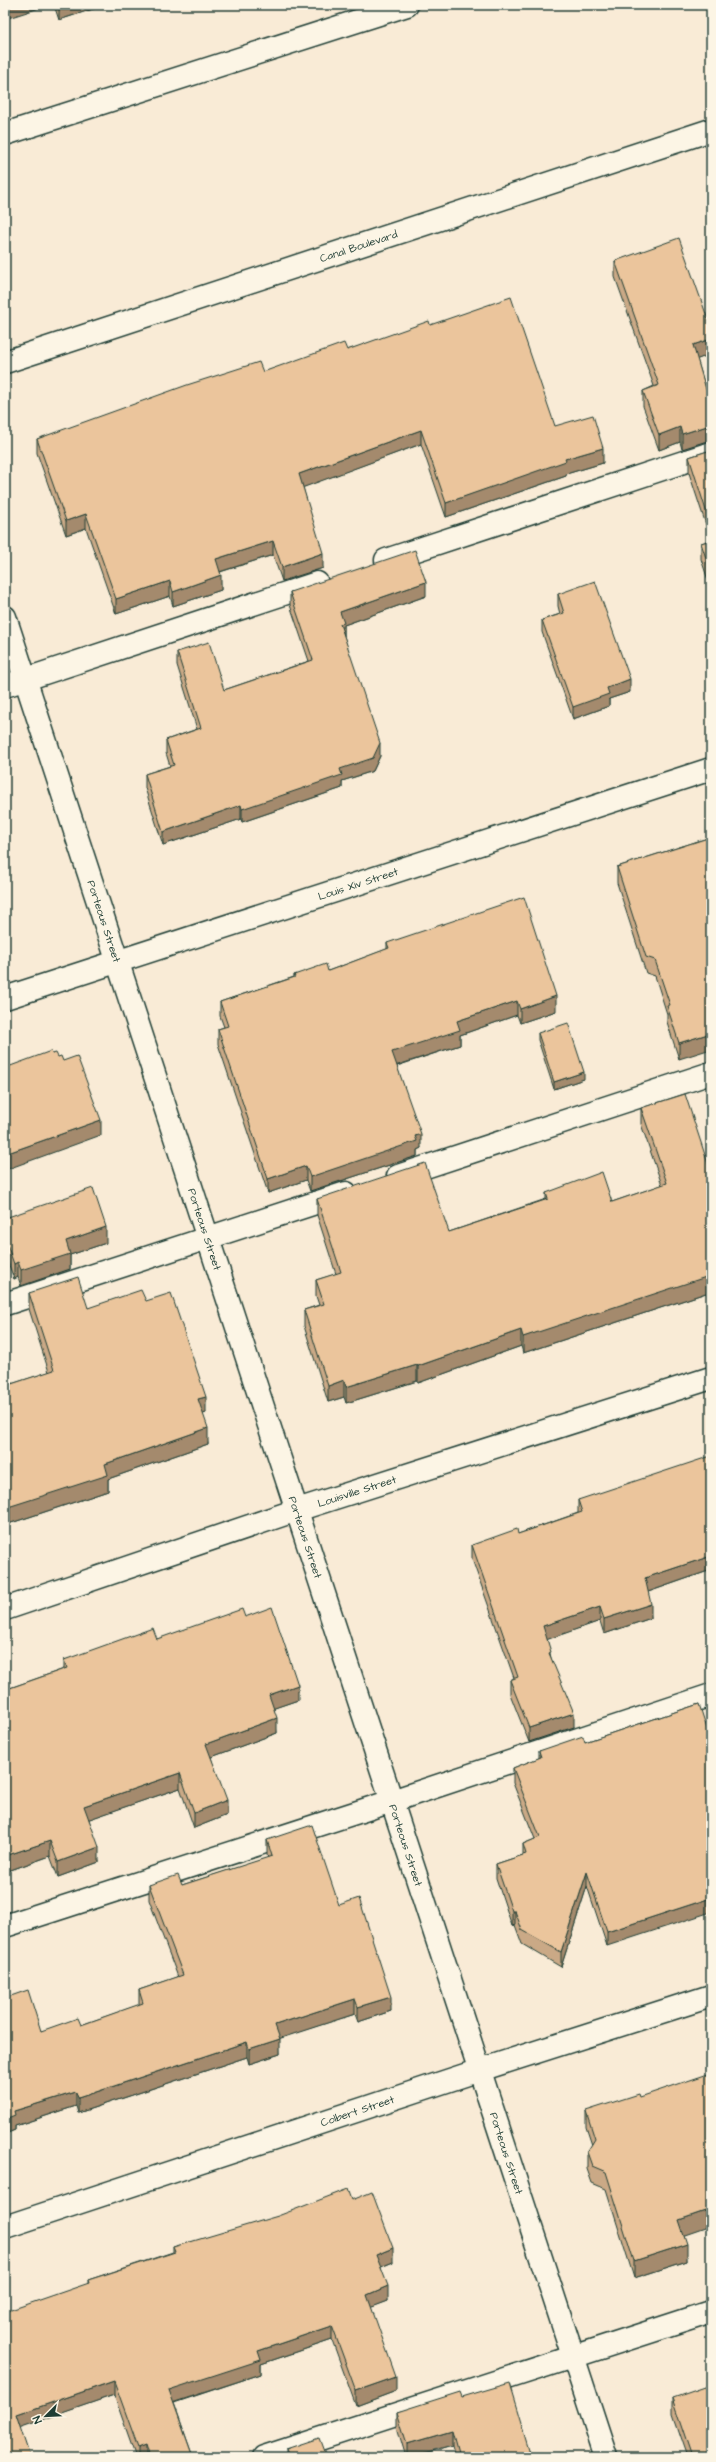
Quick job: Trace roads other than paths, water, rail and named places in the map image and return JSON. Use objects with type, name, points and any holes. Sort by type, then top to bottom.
[{"type":"street","points":[[5,134],[407,5]]},
{"type":"street","name":"Canal Boulevard","points":[[5,362],[711,130]]},
{"type":"street","points":[[364,568],[711,453]]},
{"type":"street","points":[[5,686],[334,577]]},
{"type":"street","name":"Porteous Street","points":[[5,617],[606,2457]]},
{"type":"street","name":"Louis Xiv Street","points":[[5,998],[711,769]]},
{"type":"street","points":[[5,1304],[208,1239],[711,1073]]},
{"type":"street","name":"Louisville Street","points":[[5,1610],[297,1510],[711,1378]]},
{"type":"street","points":[[5,1926],[392,1801],[711,1695]]},
{"type":"street","name":"Colbert Street","points":[[5,2227],[480,2070],[711,1996]]},
{"type":"street","points":[[264,2457],[711,2312]]}]
